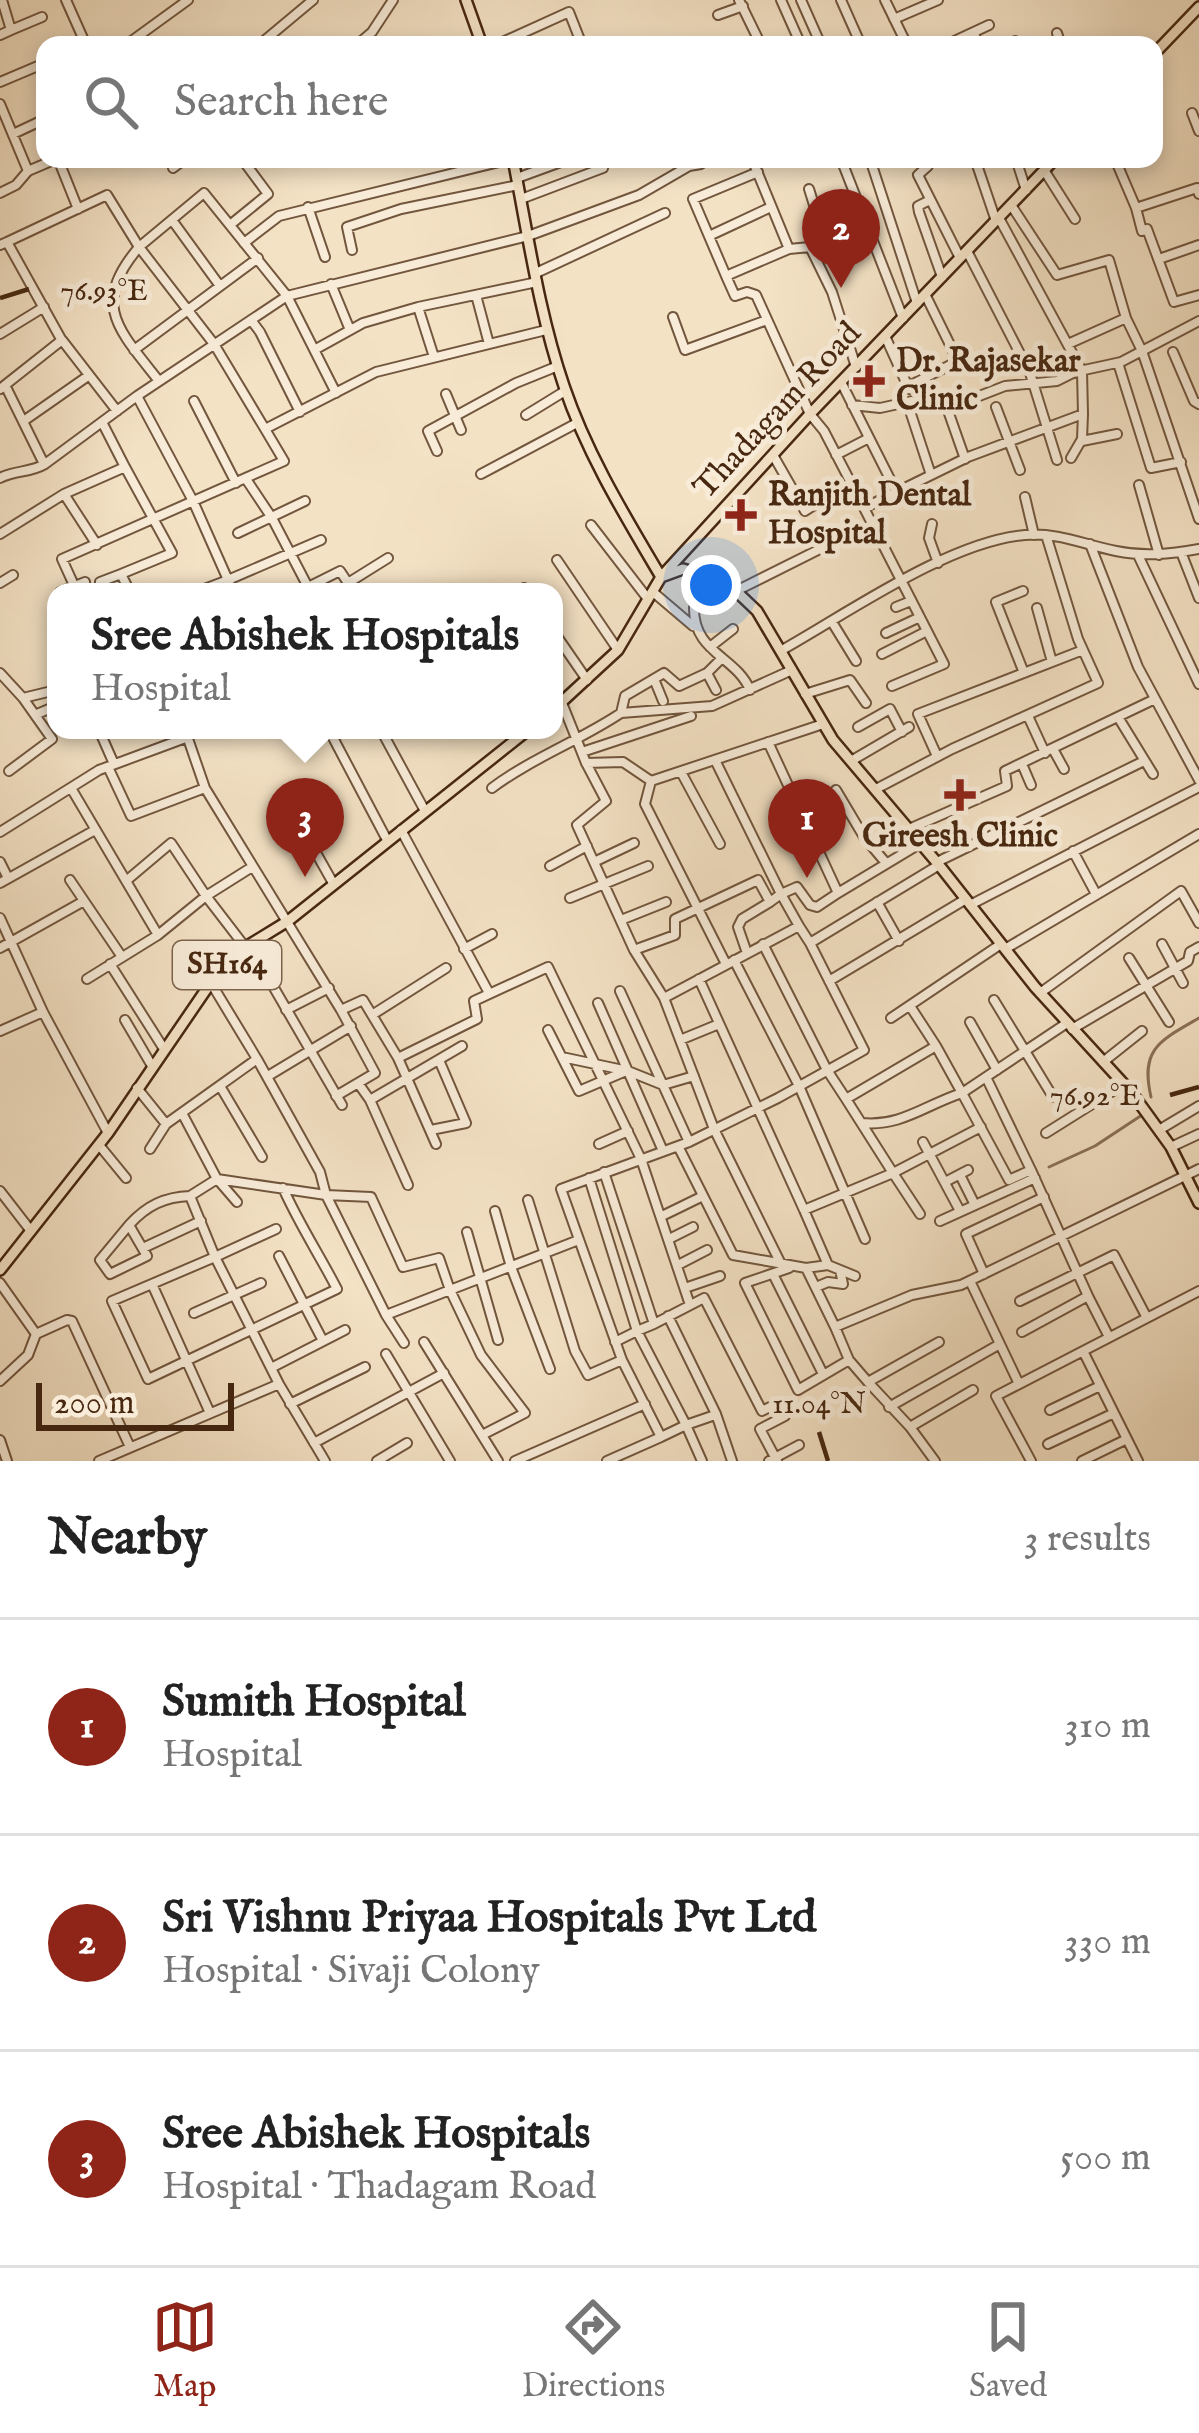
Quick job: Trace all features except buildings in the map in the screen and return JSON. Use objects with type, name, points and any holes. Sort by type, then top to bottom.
[{"type":"main road","points":[[466,0],[479,36]]},
{"type":"main road","points":[[1163,45],[1199,7]]},
{"type":"main road","points":[[514,168],[546,330],[565,391],[661,578],[683,569],[736,591],[757,611],[823,724],[1040,993],[1124,1084],[1171,1147],[1199,1203]]},
{"type":"main road","name":"Thadagam Road","points":[[563,702],[618,650],[661,578],[772,455],[1044,170]]},
{"type":"main road","name":"SH164","points":[[0,1270],[108,1133],[211,983],[244,948],[288,921],[517,739]]},
{"type":"street","points":[[2,0],[11,31]]},
{"type":"street","points":[[66,0],[82,36]]},
{"type":"street","points":[[138,36],[188,0]]},
{"type":"street","points":[[271,36],[313,0]]},
{"type":"street","points":[[367,36],[393,0]]},
{"type":"street","points":[[781,0],[797,36]]},
{"type":"street","points":[[801,0],[817,36]]},
{"type":"street","points":[[841,0],[857,36]]},
{"type":"street","points":[[885,0],[902,36]]},
{"type":"street","points":[[894,19],[938,0]]},
{"type":"street","points":[[718,16],[741,3],[757,36]]},
{"type":"street","points":[[516,36],[569,12],[578,36]]},
{"type":"street","points":[[0,34],[42,17]]},
{"type":"street","points":[[967,36],[989,25]]},
{"type":"street","points":[[0,82],[36,67]]},
{"type":"street","points":[[0,104],[28,171]]},
{"type":"street","points":[[1192,113],[1199,130]]},
{"type":"street","points":[[13,134],[36,122]]},
{"type":"street","points":[[0,193],[36,168]]},
{"type":"street","points":[[61,168],[78,209]]},
{"type":"street","points":[[230,225],[268,194],[249,168]]},
{"type":"street","points":[[244,243],[280,216],[474,168]]},
{"type":"street","points":[[352,250],[347,227],[517,181],[548,168]]},
{"type":"street","points":[[521,199],[603,168]]},
{"type":"street","points":[[0,478],[32,472],[45,464],[287,296],[528,236],[639,195],[686,168]]},
{"type":"street","points":[[756,168],[789,249]]},
{"type":"street","points":[[845,168],[903,318]]},
{"type":"street","points":[[873,168],[916,303]]},
{"type":"street","points":[[926,168],[918,176],[930,200],[1030,373],[1057,460]]},
{"type":"street","points":[[978,168],[997,220],[1082,371],[1080,442],[1071,458]]},
{"type":"street","points":[[1019,168],[1026,190]]},
{"type":"street","points":[[1119,168],[1174,302],[1199,295]]},
{"type":"street","points":[[1044,170],[1075,219]]},
{"type":"street","points":[[758,172],[693,200],[735,296],[747,292],[756,296],[810,414],[824,431],[944,664],[892,686]]},
{"type":"street","points":[[1136,208],[1197,188],[1199,194]]},
{"type":"street","points":[[726,275],[789,249],[810,247],[824,237],[809,189]]},
{"type":"street","points":[[159,382],[118,325],[113,296],[116,274],[139,247],[204,194],[287,296],[336,393]]},
{"type":"street","points":[[62,559],[284,461],[214,344],[139,247],[107,195],[3,244],[62,340],[117,411]]},
{"type":"street","points":[[930,200],[918,206],[942,277]]},
{"type":"street","points":[[1011,205],[1057,275],[1109,260],[1199,519]]},
{"type":"street","points":[[308,207],[325,256]]},
{"type":"street","points":[[709,236],[771,207]]},
{"type":"street","points":[[316,349],[350,330],[418,307],[536,278],[665,213]]},
{"type":"street","points":[[172,220],[220,286]]},
{"type":"street","points":[[1159,259],[1199,245]]},
{"type":"street","points":[[810,247],[832,292],[856,367]]},
{"type":"street","points":[[134,350],[257,258]]},
{"type":"street","points":[[331,284],[350,330]]},
{"type":"street","points":[[909,386],[958,361],[926,294]]},
{"type":"street","points":[[476,295],[489,344]]},
{"type":"street","points":[[418,307],[434,358]]},
{"type":"street","points":[[0,334],[44,308]]},
{"type":"street","points":[[673,317],[685,350],[766,320]]},
{"type":"street","points":[[1069,344],[1126,318]]},
{"type":"street","points":[[250,320],[300,412]]},
{"type":"street","points":[[852,405],[880,408],[912,401],[935,406],[1004,386],[1057,381],[1118,363],[1199,322]]},
{"type":"street","points":[[265,429],[376,372],[546,330]]},
{"type":"street","points":[[886,336],[912,401]]},
{"type":"street","points":[[45,464],[25,420],[2,387],[62,340]]},
{"type":"street","points":[[1173,352],[1199,404]]},
{"type":"street","points":[[1118,363],[1151,468],[1181,462]]},
{"type":"street","points":[[436,451],[428,431],[516,382],[558,366]]},
{"type":"street","points":[[25,420],[88,376]]},
{"type":"street","points":[[841,382],[897,493]]},
{"type":"street","points":[[526,415],[565,391]]},
{"type":"street","points":[[446,394],[461,430]]},
{"type":"street","points":[[137,396],[193,501],[229,583]]},
{"type":"street","points":[[194,401],[241,480],[272,518],[302,583]]},
{"type":"street","points":[[946,404],[965,459]]},
{"type":"street","points":[[996,407],[1020,470]]},
{"type":"street","points":[[911,414],[931,475]]},
{"type":"street","points":[[864,508],[965,459],[1083,414]]},
{"type":"street","points":[[100,582],[172,553],[102,422]]},
{"type":"street","points":[[481,474],[578,423]]},
{"type":"street","points":[[1080,442],[1117,434]]},
{"type":"street","points":[[836,455],[869,438]]},
{"type":"street","points":[[772,455],[805,511],[830,495]]},
{"type":"street","points":[[0,534],[64,494],[124,467]]},
{"type":"street","points":[[1139,485],[1159,555]]},
{"type":"street","points":[[64,494],[97,545]]},
{"type":"street","points":[[1025,497],[1034,535]]},
{"type":"street","points":[[238,533],[304,501]]},
{"type":"street","points":[[932,524],[928,538],[938,563]]},
{"type":"street","points":[[591,525],[651,596],[693,626],[720,660],[746,680],[750,690]]},
{"type":"street","points":[[875,789],[1098,682],[1050,559],[1046,535]]},
{"type":"street","points":[[782,650],[901,580],[1000,540],[1046,535],[1159,555],[1199,548]]},
{"type":"street","points":[[736,591],[840,539]]},
{"type":"street","points":[[220,583],[321,540]]},
{"type":"street","points":[[55,544],[73,583]]},
{"type":"street","points":[[830,981],[968,902],[1199,783],[1118,620],[1090,544]]},
{"type":"street","points":[[1181,552],[1199,598]]},
{"type":"street","points":[[1137,554],[1199,684]]},
{"type":"street","points":[[319,583],[340,572],[347,583],[388,558]]},
{"type":"street","points":[[557,560],[618,650]]},
{"type":"street","points":[[121,574],[126,583]]},
{"type":"street","points":[[0,583],[13,575]]},
{"type":"street","points":[[693,626],[694,607],[724,585]]},
{"type":"street","points":[[1023,591],[996,602],[1024,673]]},
{"type":"street","points":[[896,607],[911,601]]},
{"type":"street","points":[[1037,608],[1052,662]]},
{"type":"street","points":[[886,633],[920,617]]},
{"type":"street","points":[[832,622],[856,661]]},
{"type":"street","points":[[710,647],[733,629]]},
{"type":"street","points":[[882,654],[927,631]]},
{"type":"street","points":[[563,645],[587,680]]},
{"type":"street","points":[[937,756],[918,714],[1083,650]]},
{"type":"street","points":[[621,713],[625,696],[664,673],[679,686],[720,660]]},
{"type":"street","points":[[492,788],[522,766],[579,741],[621,713],[712,706],[792,670]]},
{"type":"street","points":[[0,673],[4,685],[23,698],[47,731]]},
{"type":"street","points":[[706,673],[716,690]]},
{"type":"street","points":[[654,679],[663,701]]},
{"type":"street","points":[[805,694],[850,680],[866,703]]},
{"type":"street","points":[[23,698],[47,692]]},
{"type":"street","points":[[909,829],[1007,786],[1005,771],[1155,699]]},
{"type":"street","points":[[37,714],[47,710]]},
{"type":"street","points":[[851,761],[905,729],[890,710],[858,727]]},
{"type":"street","points":[[563,714],[606,801],[577,825],[634,950],[664,998],[714,1130],[786,1266]]},
{"type":"street","points":[[584,758],[691,716]]},
{"type":"street","points":[[1028,716],[1064,769]]},
{"type":"street","points":[[1118,718],[1153,775]]},
{"type":"street","points":[[651,782],[823,724]]},
{"type":"street","points":[[9,770],[52,739]]},
{"type":"street","points":[[102,739],[131,816],[205,788]]},
{"type":"street","points":[[0,832],[111,765],[175,739]]},
{"type":"street","points":[[126,881],[172,843],[266,974],[339,1101],[375,1072],[205,788],[189,739]]},
{"type":"street","points":[[333,739],[387,840]]},
{"type":"street","points":[[386,739],[425,811]]},
{"type":"street","points":[[768,742],[838,892]]},
{"type":"street","points":[[584,758],[623,762],[651,782]]},
{"type":"street","points":[[661,1437],[622,1360],[561,1189],[689,1142],[864,1050],[716,760]]},
{"type":"street","points":[[810,943],[938,863],[1144,761]]},
{"type":"street","points":[[1022,764],[1031,784]]},
{"type":"street","points":[[680,772],[720,844]]},
{"type":"street","points":[[651,782],[645,804],[799,1086],[866,1239]]},
{"type":"street","points":[[70,788],[158,935]]},
{"type":"street","points":[[836,790],[886,863]]},
{"type":"street","points":[[0,862],[4,880],[95,830]]},
{"type":"street","points":[[401,830],[489,993]]},
{"type":"street","points":[[891,1018],[1199,834]]},
{"type":"street","points":[[307,835],[333,883]]},
{"type":"street","points":[[748,953],[737,927],[742,919],[797,887],[817,907],[921,842]]},
{"type":"street","points":[[594,862],[634,844]]},
{"type":"street","points":[[550,866],[586,846]]},
{"type":"street","points":[[1073,851],[1096,894]]},
{"type":"street","points":[[570,898],[648,866]]},
{"type":"street","points":[[87,979],[252,867]]},
{"type":"street","points":[[70,880],[122,956]]},
{"type":"street","points":[[634,950],[675,935],[675,919],[758,880],[770,902]]},
{"type":"street","points":[[1040,993],[1181,891],[1199,923]]},
{"type":"street","points":[[0,948],[84,901]]},
{"type":"street","points":[[621,920],[666,902]]},
{"type":"street","points":[[877,902],[899,941]]},
{"type":"street","points":[[0,918],[108,1133]]},
{"type":"street","points":[[664,998],[799,926]]},
{"type":"street","points":[[464,949],[491,934]]},
{"type":"street","points":[[763,944],[827,1070],[920,1214]]},
{"type":"street","points":[[1162,944],[1183,983]]},
{"type":"street","points":[[862,1123],[890,1126],[928,1104],[962,1094],[1025,1051],[1146,986],[1199,947]]},
{"type":"street","points":[[1130,958],[1169,1022]]},
{"type":"street","points":[[110,964],[164,1049]]},
{"type":"street","points":[[398,1058],[477,1019],[474,1001],[548,967],[641,1159],[690,1305]]},
{"type":"street","points":[[372,1015],[446,968]]},
{"type":"street","points":[[699,979],[828,1265]]},
{"type":"street","points":[[211,983],[320,1172],[326,1195],[404,1343]]},
{"type":"street","points":[[286,1010],[328,988]]},
{"type":"street","points":[[620,991],[689,1142]]},
{"type":"street","points":[[341,1010],[363,1000],[398,1058],[436,1144]]},
{"type":"street","points":[[994,1000],[1053,1096]]},
{"type":"street","points":[[598,1003],[663,1151]]},
{"type":"street","points":[[910,1006],[1010,1180],[1033,1174]]},
{"type":"street","points":[[0,1031],[44,1012]]},
{"type":"street","points":[[125,1020],[152,1066]]},
{"type":"street","points":[[970,1022],[997,1070]]},
{"type":"street","points":[[680,1040],[719,1024]]},
{"type":"street","points":[[268,1076],[351,1026]]},
{"type":"street","points":[[548,1030],[579,1091],[628,1071]]},
{"type":"street","points":[[1103,1062],[1142,1031]]},
{"type":"street","points":[[370,1100],[462,1046]]},
{"type":"street","points":[[847,1099],[936,1046]]},
{"type":"street","points":[[562,1058],[628,1071],[663,1085],[694,1076]]},
{"type":"street","points":[[150,1149],[166,1124],[257,1059]]},
{"type":"street","points":[[431,1130],[466,1123],[439,1060]]},
{"type":"street","points":[[986,1077],[1109,1337]]},
{"type":"street","points":[[358,1083],[408,1185]]},
{"type":"street","points":[[1046,1133],[1124,1084]]},
{"type":"street","points":[[220,1085],[262,1157]]},
{"type":"street","points":[[137,1088],[166,1124]]},
{"type":"street","points":[[1159,1130],[1199,1106]]},
{"type":"street","points":[[182,1113],[217,1178],[237,1202]]},
{"type":"street","points":[[803,1210],[893,1173],[981,1127]]},
{"type":"street","points":[[599,1144],[628,1131]]},
{"type":"street","points":[[1171,1147],[1199,1134]]},
{"type":"street","points":[[923,1142],[960,1211]]},
{"type":"street","points":[[99,1145],[125,1178]]},
{"type":"street","points":[[678,1145],[734,1255],[786,1266],[828,1265],[855,1276]]},
{"type":"street","points":[[836,1327],[912,1295],[970,1281],[1199,1169]]},
{"type":"street","points":[[604,1172],[654,1324]]},
{"type":"street","points":[[945,1183],[964,1172],[975,1204]]},
{"type":"street","points":[[940,1221],[1033,1174]]},
{"type":"street","points":[[129,1225],[147,1256],[110,1274],[100,1260],[129,1225],[166,1196],[190,1196],[217,1178],[371,1197],[403,1268],[439,1258],[481,1355],[525,1413],[482,1435]]},
{"type":"street","points":[[589,1178],[638,1331],[703,1461]]},
{"type":"street","points":[[276,1228],[112,1301],[148,1379],[337,1289],[283,1188]]},
{"type":"street","points":[[190,1196],[252,1331],[325,1461]]},
{"type":"street","points":[[662,1216],[703,1196]]},
{"type":"street","points":[[2,1197],[31,1231]]},
{"type":"street","points":[[984,1274],[966,1234],[1044,1197]]},
{"type":"street","points":[[528,1200],[575,1351],[588,1375],[622,1360]]},
{"type":"street","points":[[495,1211],[550,1369]]},
{"type":"street","points":[[142,1248],[201,1222]]},
{"type":"street","points":[[669,1239],[693,1227]]},
{"type":"street","points":[[467,1232],[498,1340]]},
{"type":"street","points":[[386,1315],[576,1241]]},
{"type":"street","points":[[678,1265],[707,1250]]},
{"type":"street","points":[[1020,1301],[1114,1255],[1147,1318]]},
{"type":"street","points":[[279,1256],[323,1341]]},
{"type":"street","points":[[786,1266],[745,1283],[798,1390],[849,1360]]},
{"type":"street","points":[[806,1268],[849,1360],[935,1461]]},
{"type":"street","points":[[816,1287],[842,1284],[840,1270]]},
{"type":"street","points":[[772,1274],[823,1375]]},
{"type":"street","points":[[685,1288],[719,1276]]},
{"type":"street","points":[[970,1281],[1019,1384]]},
{"type":"street","points":[[0,1283],[36,1334]]},
{"type":"street","points":[[194,1313],[262,1283]]},
{"type":"street","points":[[152,1284],[210,1413]]},
{"type":"street","points":[[1031,1461],[996,1396],[1199,1291]]},
{"type":"street","points":[[1022,1332],[1088,1297]]},
{"type":"street","points":[[615,1342],[704,1298],[762,1411],[778,1403],[785,1416],[760,1429],[774,1460],[799,1445]]},
{"type":"street","points":[[668,1316],[716,1414],[732,1461]]},
{"type":"street","points":[[0,1381],[28,1355],[36,1334],[72,1321],[130,1448]]},
{"type":"street","points":[[271,1368],[345,1330]]},
{"type":"street","points":[[424,1342],[498,1461]]},
{"type":"street","points":[[868,1382],[939,1342]]},
{"type":"street","points":[[889,1407],[1000,1344]]},
{"type":"street","points":[[1083,1351],[1138,1461]]},
{"type":"street","points":[[386,1354],[450,1461]]},
{"type":"street","points":[[290,1404],[365,1367]]},
{"type":"street","points":[[314,1443],[444,1373]]},
{"type":"street","points":[[99,1461],[279,1384]]},
{"type":"street","points":[[1050,1410],[1100,1386]]},
{"type":"street","points":[[910,1427],[973,1390]]},
{"type":"street","points":[[514,1461],[645,1405]]},
{"type":"street","points":[[1048,1444],[1114,1413]]},
{"type":"street","points":[[607,1461],[716,1414]]},
{"type":"street","points":[[1082,1461],[1127,1439]]},
{"type":"street","points":[[0,1440],[7,1461]]},
{"type":"street","points":[[377,1461],[407,1443]]},
{"type":"waterway","points":[[1151,1097],[1148,1068],[1156,1048],[1199,1018]]},
{"type":"waterway","points":[[1049,1167],[1095,1146],[1142,1115]]},
{"type":"place","name":"Sri Vishnu Priyaa Hospitals Pvt Ltd","points":[[841,288]]},
{"type":"place","name":"Dr. Rajasekar Clinic","points":[[869,381]]},
{"type":"place","name":"Ranjith Dental Hospital","points":[[741,515]]},
{"type":"place","name":"Gireesh Clinic","points":[[960,795]]},
{"type":"place","name":"Sree Abishek Hospitals","points":[[305,877]]},
{"type":"place","name":"Sumith Hospital","points":[[807,878]]}]
